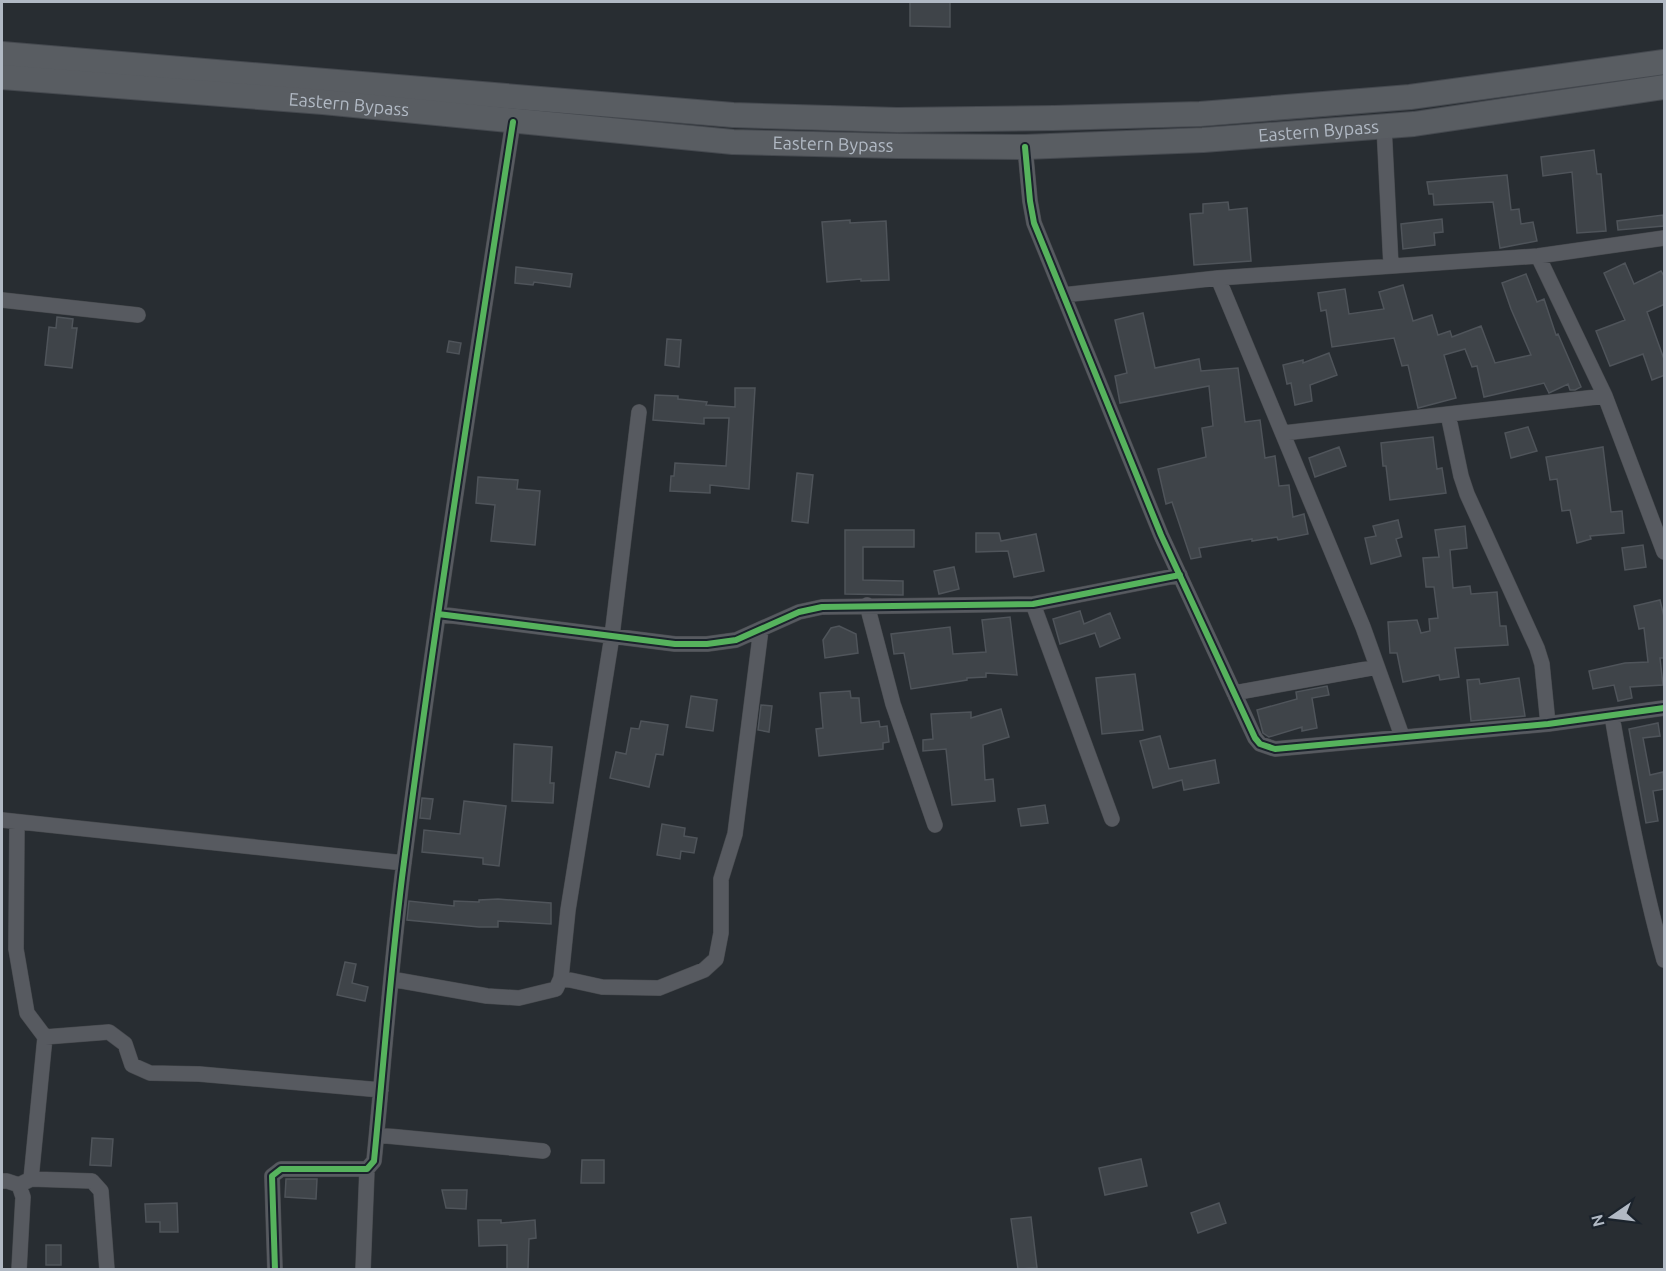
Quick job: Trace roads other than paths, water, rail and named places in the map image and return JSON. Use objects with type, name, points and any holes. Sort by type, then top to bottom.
[{"type":"main road","name":"Eastern Bypass","points":[[2,54],[734,115],[897,120],[1200,114],[1410,97],[1665,62]]},
{"type":"main road","name":"Eastern Bypass","points":[[2,77],[323,102],[733,142],[1025,147],[1203,140],[1414,124],[1665,87]]},
{"type":"street","points":[[363,1269],[367,1169],[374,1161],[404,863],[438,614],[513,122]]},
{"type":"street","points":[[1384,126],[1391,266]]},
{"type":"street","points":[[1025,147],[1034,223],[1161,535],[1255,738],[1260,744],[1275,749],[1548,724],[1665,708]]},
{"type":"street","points":[[1063,296],[1218,278],[1538,256],[1665,238]]},
{"type":"street","points":[[1538,256],[1605,396],[1665,552]]},
{"type":"street","points":[[1218,278],[1363,627],[1402,736]]},
{"type":"street","points":[[2,300],[138,315]]},
{"type":"street","points":[[1284,434],[1605,396]]},
{"type":"street","points":[[391,979],[487,996],[519,998],[556,989],[561,978],[568,910],[612,636],[639,412]]},
{"type":"street","points":[[1448,414],[1467,494],[1537,648],[1542,664],[1548,724]]},
{"type":"street","points":[[438,614],[675,644],[707,644],[736,640],[798,612],[822,607],[1033,604],[1180,575]]},
{"type":"street","points":[[1033,604],[1112,819]]},
{"type":"street","points":[[867,605],[892,704],[935,825]]},
{"type":"street","points":[[561,978],[602,987],[659,988],[704,970],[717,959],[722,933],[721,879],[735,834],[761,628]]},
{"type":"street","points":[[1234,693],[1377,667]]},
{"type":"street","points":[[1612,716],[1650,905],[1665,960]]},
{"type":"street","points":[[19,1269],[23,1197],[45,1037],[27,1013],[16,948],[9,821],[404,863]]},
{"type":"street","points":[[45,1037],[109,1032],[125,1044],[132,1065],[150,1073],[199,1074],[381,1090]]},
{"type":"street","points":[[377,1135],[543,1151]]},
{"type":"street","points":[[275,1269],[272,1176],[281,1169],[367,1169]]},
{"type":"street","points":[[2,1180],[92,1182],[101,1191],[107,1269]]}]
